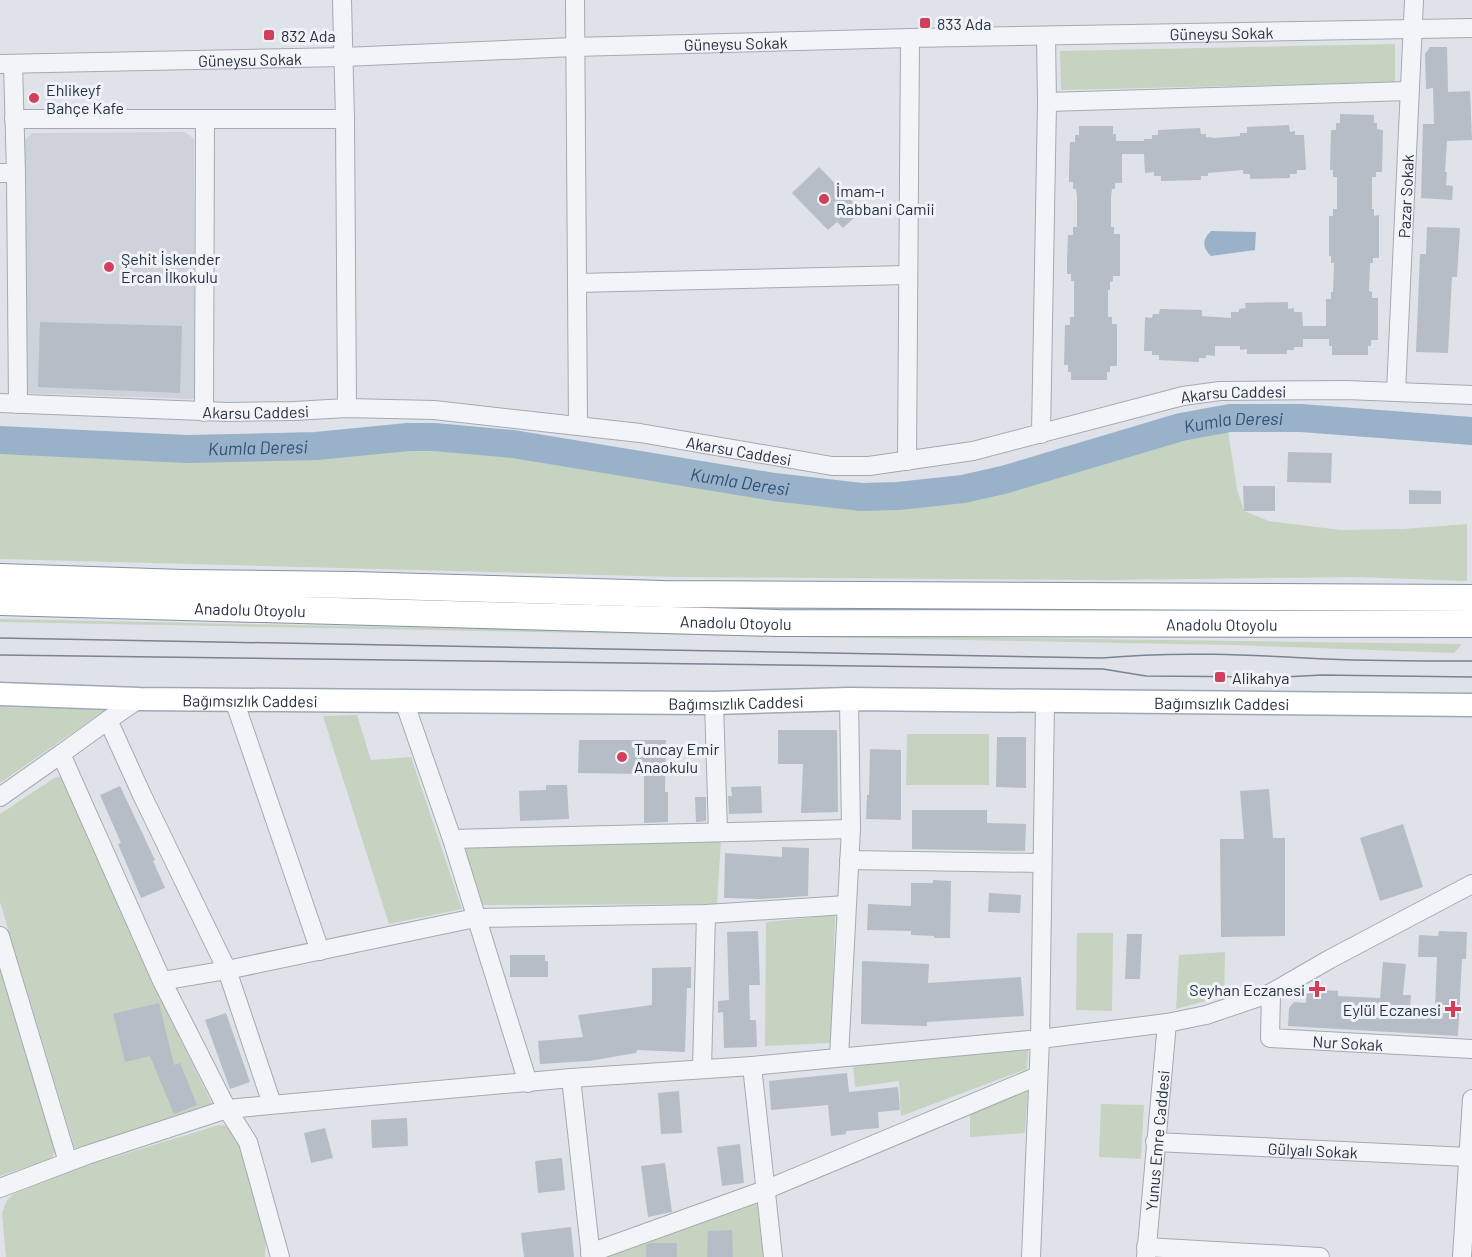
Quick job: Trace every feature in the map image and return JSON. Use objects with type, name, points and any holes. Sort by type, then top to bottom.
[{"type":"highway","name":"Anadolu Otoyolu","points":[[0,577],[663,594],[1465,598]]},
{"type":"highway","name":"Anadolu Otoyolu","points":[[0,602],[766,623],[1465,624]]},
{"type":"main road","name":"Bağımsızlık Caddesi","points":[[0,694],[234,700],[714,703],[849,699],[1472,705]]},
{"type":"street","points":[[342,0],[347,408]]},
{"type":"street","points":[[575,0],[578,426]]},
{"type":"street","name":"Pazar Sokak","points":[[1396,392],[1414,0]]},
{"type":"street","name":"Güneysu Sokak","points":[[6,64],[344,57],[574,47],[910,38],[1472,28]]},
{"type":"street","points":[[1041,434],[1047,36]]},
{"type":"street","points":[[907,461],[910,38]]},
{"type":"street","points":[[6,64],[14,119],[8,173],[9,404]]},
{"type":"street","points":[[1047,102],[1409,91]]},
{"type":"street","points":[[14,119],[345,119]]},
{"type":"street","points":[[204,412],[205,119]]},
{"type":"street","points":[[578,283],[907,275]]},
{"type":"street","name":"Akarsu Caddesi","points":[[9,404],[204,412],[347,408],[434,410],[640,433],[832,466],[869,466],[973,451],[1183,396],[1210,392],[1270,390],[1472,395]]},
{"type":"street","points":[[0,796],[139,699]]},
{"type":"street","points":[[839,1057],[850,829],[849,699]]},
{"type":"street","points":[[234,700],[320,951]]},
{"type":"street","points":[[404,701],[452,839],[528,1083]]},
{"type":"street","points":[[1031,1257],[1040,1039],[1045,702]]},
{"type":"street","points":[[714,703],[718,832]]},
{"type":"street","points":[[108,720],[227,970],[272,1104]]},
{"type":"street","points":[[61,754],[162,981],[227,1109],[248,1142],[280,1257]]},
{"type":"street","points":[[452,839],[850,829]]},
{"type":"street","points":[[849,860],[1042,863]]},
{"type":"street","points":[[0,1188],[68,1162],[227,1109],[571,1078],[752,1066],[1040,1039],[1206,1016],[1271,993],[1472,884]]},
{"type":"street","points":[[162,981],[227,970],[475,918],[706,914],[846,904]]},
{"type":"street","points":[[702,1069],[706,914]]},
{"type":"street","points":[[0,936],[68,1162]]},
{"type":"street","name":"Nur Sokak","points":[[1271,993],[1270,1038],[1472,1049]]},
{"type":"street","name":"Yunus Emre Caddesi","points":[[1146,1252],[1167,1023]]},
{"type":"street","points":[[752,1066],[773,1257]]},
{"type":"street","points":[[571,1078],[590,1255],[765,1190],[1038,1076]]},
{"type":"street","points":[[1462,1257],[1469,1200],[1468,1157],[1472,1099]]},
{"type":"street","name":"Gülyalı Sokak","points":[[1155,1142],[1468,1157]]},
{"type":"street","points":[[1146,1252],[1320,1257]]},
{"type":"shaded area","name":"Şehit İskender Ercan İlkokulu","points":[[185,132],[194,139],[194,399],[25,393],[24,141],[32,133]]},
{"type":"green space","points":[[1395,44],[1395,82],[1061,90],[1060,51]]},
{"type":"green space","points":[[1228,431],[1237,489],[1244,511],[1269,521],[1341,530],[1403,529],[1467,524],[1467,581],[1356,577],[1106,580],[674,577],[0,559],[0,451],[115,456],[229,456],[343,452],[407,445],[445,445],[848,505],[899,506],[987,494],[1193,434]]},
{"type":"green space","points":[[0,619],[792,635],[1462,644],[1454,653],[1234,645],[0,622]]},
{"type":"green space","points":[[0,707],[105,710],[0,783]]},
{"type":"green space","points":[[357,715],[371,760],[411,757],[462,909],[389,924],[323,716]]},
{"type":"green space","points":[[907,734],[989,734],[989,785],[906,785]]},
{"type":"green space","points":[[63,776],[145,967],[212,1104],[76,1152],[0,902],[0,814],[56,777]]},
{"type":"green space","points":[[721,840],[717,904],[480,905],[461,844]]},
{"type":"green space","points":[[835,915],[831,1043],[765,1046],[766,922]]},
{"type":"green space","points":[[1077,933],[1113,933],[1112,1011],[1076,1010]]},
{"type":"green space","points":[[1225,952],[1224,996],[1176,1009],[1179,955]]},
{"type":"green space","points":[[0,969],[55,1152],[52,1158],[0,1176]]},
{"type":"green space","points":[[1028,1050],[1027,1069],[901,1116],[899,1081],[855,1087],[853,1063]]},
{"type":"green space","points":[[1028,1088],[1025,1133],[970,1137],[970,1111]]},
{"type":"green space","points":[[1101,1104],[1144,1105],[1141,1159],[1099,1157]]},
{"type":"green space","points":[[219,1125],[231,1126],[243,1157],[266,1235],[265,1257],[6,1257],[2,1213],[7,1200],[14,1194],[72,1170]]},
{"type":"green space","points":[[757,1199],[763,1257],[599,1257]]},
{"type":"water","points":[[1211,231],[1256,232],[1255,250],[1211,256],[1204,243]]},
{"type":"building","points":[[1430,47],[1447,47],[1448,92],[1470,91],[1472,140],[1447,141],[1446,185],[1453,186],[1452,200],[1421,198],[1423,124],[1434,124],[1433,88],[1426,89],[1425,54]]},
{"type":"building","points":[[1340,114],[1374,115],[1377,129],[1383,130],[1382,172],[1376,172],[1376,177],[1372,177],[1372,209],[1374,209],[1374,216],[1379,215],[1379,258],[1373,258],[1373,263],[1370,263],[1369,291],[1372,292],[1372,298],[1378,298],[1378,340],[1371,340],[1368,355],[1332,355],[1329,339],[1303,339],[1303,347],[1287,350],[1287,354],[1247,354],[1247,349],[1240,350],[1240,346],[1215,346],[1215,356],[1206,355],[1206,358],[1199,358],[1199,362],[1159,360],[1159,355],[1152,355],[1152,351],[1144,351],[1145,317],[1152,318],[1153,314],[1159,314],[1160,309],[1202,310],[1202,316],[1231,318],[1231,312],[1239,312],[1239,309],[1246,308],[1245,303],[1288,302],[1288,309],[1294,308],[1294,312],[1302,312],[1303,326],[1326,326],[1326,299],[1331,299],[1331,292],[1333,292],[1334,263],[1331,263],[1331,256],[1329,256],[1329,216],[1333,216],[1333,209],[1337,209],[1337,177],[1333,177],[1333,170],[1330,170],[1331,130],[1336,130],[1336,123],[1340,123]]},
{"type":"building","points":[[1289,125],[1290,132],[1295,131],[1295,135],[1304,135],[1306,170],[1297,170],[1297,174],[1290,174],[1290,178],[1250,179],[1250,174],[1243,174],[1243,170],[1208,173],[1208,176],[1201,176],[1201,180],[1161,181],[1161,176],[1154,176],[1154,172],[1145,173],[1144,154],[1122,154],[1122,183],[1115,183],[1111,197],[1111,227],[1114,227],[1114,234],[1120,234],[1120,276],[1113,276],[1110,290],[1108,290],[1108,317],[1112,317],[1112,324],[1117,324],[1117,366],[1110,366],[1107,380],[1071,380],[1068,365],[1064,365],[1065,325],[1070,325],[1070,317],[1074,317],[1074,281],[1071,281],[1071,274],[1067,274],[1067,261],[1068,235],[1073,235],[1073,227],[1077,227],[1077,197],[1076,189],[1073,189],[1073,182],[1069,182],[1069,168],[1070,142],[1075,142],[1075,135],[1079,135],[1079,126],[1113,126],[1116,141],[1144,141],[1144,139],[1152,139],[1152,135],[1158,135],[1158,130],[1200,128],[1201,134],[1215,138],[1240,136],[1240,133],[1247,133],[1247,127]]},
{"type":"building","name":"İmam-ı Rabbani Camii","points":[[819,167],[855,204],[850,210],[856,216],[843,228],[837,222],[828,230],[792,193]]},
{"type":"building","points":[[1427,227],[1460,228],[1457,277],[1452,277],[1448,353],[1416,352],[1420,254],[1426,254]]},
{"type":"building","points":[[40,322],[182,326],[180,393],[38,387]]},
{"type":"building","points":[[1288,452],[1332,453],[1331,483],[1287,482]]},
{"type":"building","points":[[1243,486],[1275,486],[1275,511],[1244,511]]},
{"type":"building","points":[[1409,490],[1441,491],[1441,504],[1409,504]]},
{"type":"building","points":[[778,730],[837,730],[838,812],[801,813],[803,764],[778,764]]},
{"type":"building","points":[[997,737],[1026,737],[1026,788],[996,787]]},
{"type":"building","name":"Tuncay Emir Anaokulu","points":[[579,740],[666,740],[665,792],[668,792],[668,822],[644,823],[644,774],[578,773]]},
{"type":"building","points":[[870,749],[901,750],[901,820],[866,819]]},
{"type":"building","points":[[546,785],[567,785],[569,819],[520,821],[519,791],[546,790]]},
{"type":"building","points":[[120,786],[155,860],[153,861],[165,888],[141,898],[100,795]]},
{"type":"building","points":[[761,786],[762,813],[729,814],[728,796],[732,796],[731,787]]},
{"type":"building","points":[[1269,789],[1273,838],[1285,838],[1285,936],[1221,937],[1220,839],[1244,839],[1240,791]]},
{"type":"building","points":[[695,797],[706,797],[706,821],[696,822]]},
{"type":"building","points":[[912,810],[987,810],[987,823],[1026,824],[1025,851],[912,849]]},
{"type":"building","points":[[1403,824],[1423,887],[1380,901],[1360,838]]},
{"type":"building","points":[[782,847],[809,848],[808,896],[762,899],[724,898],[725,853],[782,857]]},
{"type":"building","points":[[933,880],[951,881],[950,938],[911,935],[911,931],[867,930],[868,904],[911,906],[911,883],[933,883]]},
{"type":"building","points":[[989,893],[1021,895],[1020,913],[988,912]]},
{"type":"building","points":[[758,931],[760,985],[749,985],[750,1020],[756,1020],[757,1047],[724,1048],[723,1012],[718,1013],[718,1001],[729,1000],[727,932]]},
{"type":"building","points":[[1439,931],[1467,932],[1466,959],[1462,959],[1458,1036],[1288,1026],[1289,1008],[1294,1002],[1306,1003],[1306,993],[1322,994],[1323,990],[1338,991],[1338,996],[1380,998],[1383,962],[1406,964],[1403,995],[1411,995],[1410,1007],[1435,1008],[1437,957],[1418,957],[1419,935],[1438,936]]},
{"type":"building","points":[[1127,934],[1142,934],[1140,979],[1125,979]]},
{"type":"building","points":[[510,955],[545,955],[545,961],[548,961],[548,977],[510,977]]},
{"type":"building","points":[[862,961],[929,964],[928,983],[1021,977],[1024,1016],[927,1022],[927,1026],[861,1024]]},
{"type":"building","points":[[691,967],[691,988],[687,988],[685,1052],[637,1050],[636,1053],[589,1061],[540,1064],[538,1041],[583,1037],[578,1015],[652,1005],[652,968]]},
{"type":"building","points":[[159,1003],[174,1065],[180,1063],[197,1105],[174,1114],[150,1056],[125,1062],[113,1014]]},
{"type":"building","points":[[226,1013],[250,1082],[230,1089],[205,1020]]},
{"type":"building","points":[[847,1073],[849,1092],[898,1087],[900,1110],[878,1112],[879,1128],[846,1131],[846,1134],[831,1136],[828,1105],[771,1110],[769,1081]]},
{"type":"building","points":[[679,1091],[682,1133],[661,1134],[658,1093]]},
{"type":"building","points":[[407,1118],[408,1146],[372,1148],[371,1120]]},
{"type":"building","points":[[325,1128],[333,1158],[311,1163],[304,1133]]},
{"type":"building","points":[[740,1144],[744,1183],[722,1186],[717,1147]]},
{"type":"building","points":[[562,1158],[565,1190],[538,1193],[535,1161]]},
{"type":"building","points":[[665,1163],[672,1212],[648,1217],[641,1166]]},
{"type":"building","points":[[571,1227],[574,1257],[524,1257],[521,1233]]},
{"type":"building","points":[[732,1230],[733,1257],[707,1257],[708,1231]]},
{"type":"building","points":[[677,1243],[677,1257],[646,1257],[646,1245]]},
{"type":"waterway","name":"Kumla Deresi","points":[[0,440],[187,449],[316,446],[408,437],[434,437],[513,444],[774,487],[861,497],[898,496],[963,489],[1003,480],[1181,427],[1230,418],[1301,418],[1472,431]]},
{"type":"tram line","points":[[0,638],[1102,658],[1214,654],[1362,660],[1472,661]]},
{"type":"tram line","points":[[0,655],[1103,669],[1146,676],[1472,677]]},
{"type":"place","name":"833 Ada","points":[[925,23]]},
{"type":"place","name":"832 Ada","points":[[269,35]]},
{"type":"place","name":"Ehlikeyf Bahçe Kafe","points":[[34,98]]},
{"type":"place","name":"İmam-ı Rabbani Camii","points":[[824,199]]},
{"type":"place","name":"Şehit İskender Ercan İlkokulu","points":[[109,267]]},
{"type":"place","name":"Alikahya","points":[[1220,677]]},
{"type":"place","name":"Tuncay Emir Anaokulu","points":[[622,757]]},
{"type":"place","name":"Seyhan Eczanesi","points":[[1317,989]]},
{"type":"place","name":"Eylül Eczanesi","points":[[1453,1009]]}]
